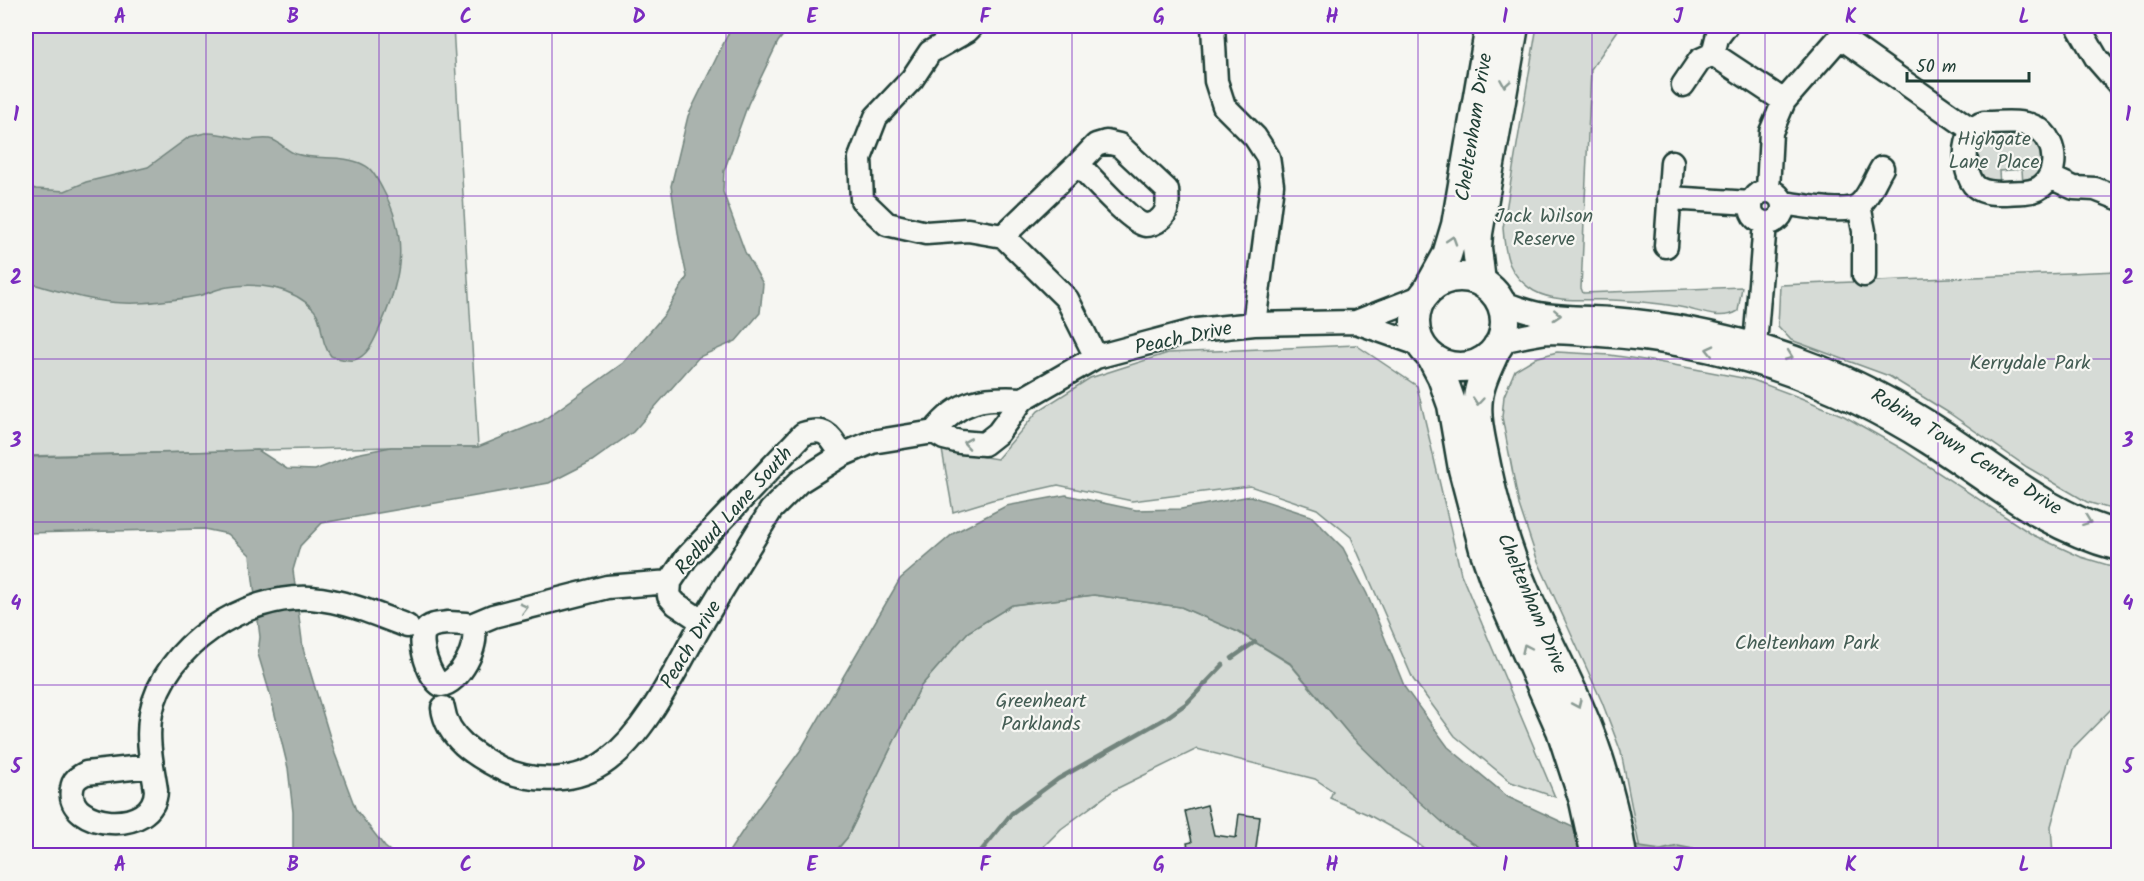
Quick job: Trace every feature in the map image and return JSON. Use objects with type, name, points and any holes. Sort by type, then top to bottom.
[{"type":"main road","name":"Cheltenham Drive","points":[[1424,294],[1444,262],[1456,225],[1490,26]]},
{"type":"main road","name":"Cheltenham Drive","points":[[1491,292],[1477,248],[1478,233],[1514,26]]},
{"type":"main road","points":[[1448,278],[1469,278],[1491,292],[1505,324],[1499,344],[1483,361],[1466,367],[1448,366],[1426,352],[1414,323],[1424,294],[1448,278]]},
{"type":"main road","name":"Cheltenham Drive","points":[[1499,344],[1483,378],[1477,399],[1481,440],[1492,494],[1502,533],[1516,571],[1596,749],[1613,804],[1622,855]]},
{"type":"main road","name":"Cheltenham Drive","points":[[1426,352],[1442,378],[1452,405],[1462,469],[1484,549],[1498,587],[1557,720],[1584,801],[1596,855]]},
{"type":"street","points":[[972,26],[930,52],[912,79],[876,117],[860,158],[862,200],[887,224],[926,233],[968,230],[1003,236],[1067,299],[1096,357]]},
{"type":"street","points":[[1213,26],[1216,81],[1224,106],[1255,137],[1268,157],[1272,185],[1254,324]]},
{"type":"street","points":[[1713,54],[1717,38],[1726,26]]},
{"type":"street","points":[[2078,26],[2097,60],[2118,83]]},
{"type":"street","points":[[1767,199],[1771,132],[1784,101],[1842,31],[1972,130]]},
{"type":"street","points":[[1683,85],[1700,60],[1713,54]]},
{"type":"street","points":[[1713,54],[1784,101]]},
{"type":"street","points":[[1984,123],[2026,124],[2039,129],[2048,138],[2053,156],[2050,177],[2044,185],[2032,191],[1995,192],[1979,189],[1971,180],[1967,165],[1967,138],[1972,130],[1984,123]]},
{"type":"street","points":[[1666,246],[1672,162]]},
{"type":"street","points":[[1003,236],[1078,164]]},
{"type":"street","points":[[1670,198],[1767,199],[1842,210],[1859,205],[1882,168]]},
{"type":"street","points":[[2050,177],[2068,186],[2095,189],[2118,198]]},
{"type":"street","points":[[1755,353],[1765,223],[1755,218],[1750,208],[1767,199]]},
{"type":"street","points":[[1859,205],[1864,231],[1864,275]]},
{"type":"street","name":"Robina Town Centre Drive","points":[[1491,292],[1538,314],[1632,320],[1686,327],[1755,353],[1804,379],[1842,394],[1877,412],[1931,444],[2040,518],[2077,536],[2118,549]]},
{"type":"street","name":"Peach Drive","points":[[469,626],[475,633],[474,646],[443,681],[447,703],[443,708],[450,730],[462,744],[506,770],[533,778],[549,779],[584,773],[607,761],[627,744],[651,711],[771,510],[799,482],[842,455],[872,442],[934,432],[960,442],[984,444],[998,434],[1023,399],[1096,357],[1197,330],[1254,324],[1356,322],[1424,294]]},
{"type":"street","name":"Peach Drive","points":[[1356,322],[1426,352]]},
{"type":"street","name":"Robina Town Centre Drive","points":[[1499,344],[1552,332],[1623,336],[1713,350],[1755,353],[1824,369],[1889,398],[2039,498],[2071,515],[2118,531]]},
{"type":"street","name":"Peach Drive","points":[[934,432],[957,409],[976,400],[1023,399]]},
{"type":"street","name":"Redbud Lane South","points":[[703,622],[671,600],[668,591],[678,568],[803,434],[817,430],[829,435],[842,455]]},
{"type":"street","points":[[151,766],[150,714],[164,680],[201,636],[231,618],[270,603],[312,598],[342,603],[420,631],[448,623],[469,626],[493,616],[607,586],[670,582]]},
{"type":"street","points":[[420,631],[443,681]]},
{"type":"green space","points":[[26,26],[453,26],[478,447],[26,456]]},
{"type":"green space","name":"Jack Wilson Reserve","points":[[1537,26],[1621,26],[1591,69],[1581,288],[1583,293],[1742,287],[1738,311],[1719,316],[1648,302],[1571,300],[1552,297],[1542,295],[1525,285],[1513,271],[1507,256],[1503,228]]},
{"type":"green space","name":"Highgate Lane Place","points":[[1981,130],[2037,136],[2046,171],[2023,186],[2022,169],[1999,171],[2000,186],[1976,177],[1976,134]]},
{"type":"green space","name":"Kerrydale Park","points":[[2118,271],[2118,511],[2087,502],[2027,467],[1949,413],[1889,376],[1791,340],[1778,326],[1780,285]]},
{"type":"green space","points":[[1356,345],[1417,386],[1461,574],[1555,797],[1511,782],[1455,736],[1413,679],[1351,537],[1317,509],[1250,486],[1132,501],[1058,485],[992,500],[953,512],[942,450],[997,459],[1038,411],[1090,378],[1168,353]]},
{"type":"green space","name":"Cheltenham Park","points":[[1557,352],[1610,355],[1658,362],[1753,380],[1801,398],[1844,416],[1904,450],[2033,535],[2081,557],[2118,568],[2118,702],[2072,749],[2051,826],[2053,855],[1641,855],[1621,752],[1602,702],[1537,559],[1519,505],[1502,417],[1504,396],[1515,370],[1535,358]]},
{"type":"green space","name":"Greenheart Parklands","points":[[1094,595],[1181,607],[1238,632],[1290,664],[1349,734],[1450,829],[1492,855],[1433,855],[1410,838],[1367,814],[1330,798],[1333,791],[1315,779],[1197,749],[1114,790],[1061,829],[1035,855],[832,856],[847,838],[921,686],[968,632],[1012,605]]},
{"type":"shaded area","points":[[732,26],[790,26],[778,42],[748,104],[724,171],[723,192],[745,252],[763,284],[760,313],[736,341],[699,357],[633,432],[592,461],[549,483],[322,523],[300,546],[293,570],[303,648],[335,754],[356,810],[385,847],[395,855],[293,855],[293,812],[288,768],[258,654],[260,637],[250,555],[228,534],[204,529],[26,533],[26,457],[258,450],[287,469],[315,470],[356,454],[391,447],[478,447],[542,421],[623,363],[665,314],[687,277],[671,186],[688,116]]},
{"type":"shaded area","points":[[205,133],[250,140],[270,139],[296,154],[348,160],[370,169],[383,190],[397,224],[400,257],[398,274],[388,307],[371,346],[364,355],[354,360],[331,356],[314,310],[296,296],[274,288],[239,286],[179,299],[124,303],[87,298],[26,282],[26,186],[65,191],[86,182],[148,167],[189,137]]},
{"type":"shaded area","points":[[1066,495],[1136,510],[1181,509],[1250,496],[1311,516],[1343,548],[1367,594],[1405,688],[1448,747],[1508,797],[1581,831],[1640,847],[1661,850],[1678,846],[1699,850],[1710,855],[1492,855],[1450,829],[1401,785],[1349,734],[1290,663],[1238,632],[1181,607],[1094,595],[1012,605],[968,632],[921,686],[847,838],[832,855],[726,856],[800,751],[900,579],[954,533],[1006,506]]},
{"type":"building","points":[[1207,805],[1214,835],[1236,838],[1239,814],[1260,817],[1255,855],[1190,855],[1187,843],[1192,842],[1185,811]]},
{"type":"waterway","points":[[1232,658],[1255,642]]},
{"type":"waterway","points":[[977,856],[1012,813],[1058,779],[1166,718],[1187,703],[1223,665]]}]
